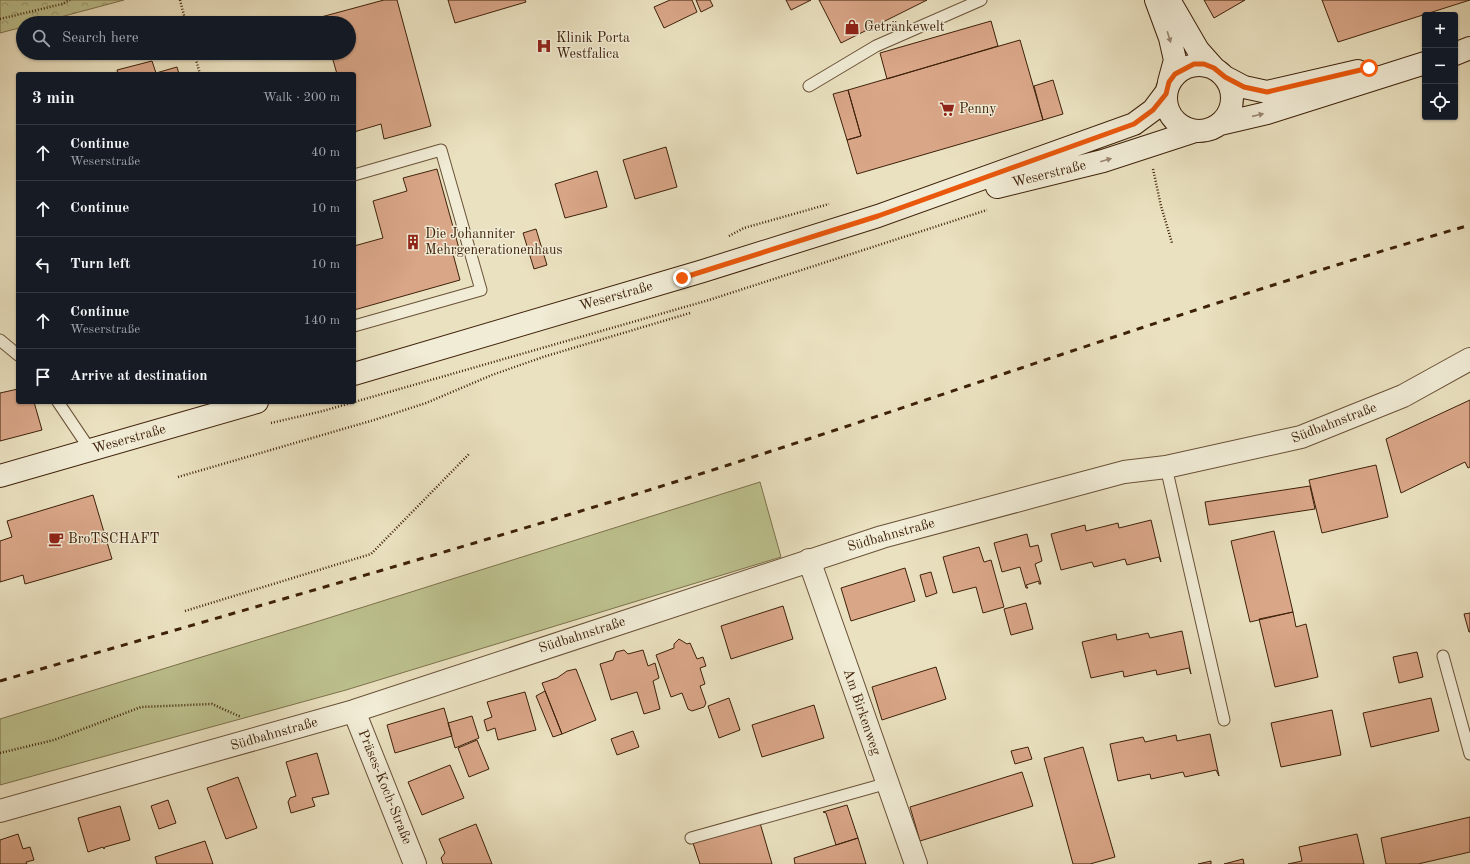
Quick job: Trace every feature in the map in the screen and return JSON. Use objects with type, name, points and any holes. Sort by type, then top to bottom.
[{"type":"street","points":[[1156,0],[1170,38],[1175,60],[1167,88],[1166,105],[1176,122],[1185,128],[1195,131],[1204,131],[1220,124],[1267,113],[1422,64]]},
{"type":"street","points":[[1169,0],[1198,50],[1220,72],[1230,85],[1232,96],[1231,106],[1227,116],[1220,124]]},
{"type":"street","points":[[1458,44],[1470,41]]},
{"type":"street","points":[[1458,53],[1470,48]]},
{"type":"street","points":[[1167,88],[1175,74],[1194,64],[1204,64],[1244,87],[1267,92],[1422,54]]},
{"type":"street","name":"Weserstraße","points":[[356,373],[703,271],[878,216],[1134,124],[1153,110],[1167,88]]},
{"type":"street","name":"Weserstraße","points":[[878,216],[1103,161],[1195,131]]},
{"type":"street","name":"Südbahnstraße","points":[[0,811],[354,711],[882,537],[1124,472],[1166,467],[1301,437],[1403,396],[1470,359]]},
{"type":"street","name":"Weserstraße","points":[[0,476],[250,404]]},
{"type":"street","name":"Am Birkenweg","points":[[809,560],[916,864]]},
{"type":"street","name":"Präses-Koch-Straße","points":[[354,711],[415,864]]},
{"type":"lane","points":[[809,86],[876,46],[981,0]]},
{"type":"lane","points":[[356,174],[441,150],[481,290],[356,325]]},
{"type":"lane","points":[[0,340],[16,353]]},
{"type":"lane","points":[[59,404],[91,450]]},
{"type":"lane","points":[[1166,467],[1224,720]]},
{"type":"lane","points":[[1443,656],[1470,754]]},
{"type":"lane","points":[[691,838],[888,783]]},
{"type":"path","points":[[0,19],[62,4],[70,0]]},
{"type":"path","points":[[180,0],[184,16]]},
{"type":"path","points":[[196,60],[199,72]]},
{"type":"path","points":[[1153,166],[1161,206],[1172,243]]},
{"type":"path","points":[[724,238],[744,228],[833,203]]},
{"type":"path","points":[[356,402],[710,300],[994,208]]},
{"type":"path","points":[[178,477],[374,420],[426,403],[492,375],[543,357],[690,313]]},
{"type":"path","points":[[323,411],[347,404]]},
{"type":"path","points":[[185,611],[371,554],[470,453]]},
{"type":"path","points":[[0,753],[54,740],[142,707],[212,704],[277,733]]},
{"type":"green space","points":[[0,0],[124,0],[64,16],[16,16],[16,29],[0,33]]},
{"type":"green space","points":[[760,482],[781,557],[346,690],[0,785],[0,719],[319,621]]},
{"type":"building","points":[[384,0],[397,0],[431,126],[384,139],[381,124],[356,131],[356,72],[336,72],[333,60],[356,60],[356,16],[325,16]]},
{"type":"building","points":[[448,0],[525,0],[526,2],[455,23]]},
{"type":"building","points":[[670,0],[692,0],[697,12],[664,28],[654,7]]},
{"type":"building","points":[[696,0],[710,0],[713,6],[701,12]]},
{"type":"building","points":[[786,0],[811,0],[791,10]]},
{"type":"building","name":"Getränkewelt","points":[[819,0],[927,0],[841,43]]},
{"type":"building","points":[[1204,0],[1245,0],[1214,18]]},
{"type":"building","points":[[1322,0],[1470,0],[1432,12],[1422,12],[1422,15],[1338,42]]},
{"type":"building","points":[[991,21],[998,46],[887,79],[880,53]]},
{"type":"building","name":"Penny","points":[[1020,40],[1043,120],[857,174],[847,140],[861,136],[848,90]]},
{"type":"building","points":[[152,61],[156,72],[118,72],[117,70]]},
{"type":"building","points":[[177,67],[178,72],[160,72]]},
{"type":"building","points":[[1053,80],[1063,114],[1043,120],[1034,86]]},
{"type":"building","points":[[848,90],[861,136],[847,140],[833,94]]},
{"type":"building","points":[[666,147],[677,187],[635,199],[623,160]]},
{"type":"building","name":"Die Johanniter Mehrgenerationenhaus","points":[[437,169],[460,252],[453,254],[460,280],[356,309],[356,245],[383,238],[373,201],[407,191],[403,178]]},
{"type":"building","points":[[597,171],[607,207],[565,218],[555,184]]},
{"type":"building","points":[[536,229],[547,265],[534,269],[523,233]]},
{"type":"building","points":[[16,389],[16,404],[35,404],[42,430],[0,441],[0,393]]},
{"type":"building","points":[[1470,400],[1470,467],[1468,468],[1465,462],[1401,493],[1386,439]]},
{"type":"building","points":[[1376,465],[1388,517],[1322,533],[1309,480]]},
{"type":"building","points":[[1310,486],[1315,509],[1209,525],[1205,502]]},
{"type":"building","name":"BroTSCHAFT","points":[[93,495],[112,559],[25,584],[23,575],[0,582],[0,541],[12,537],[7,521]]},
{"type":"building","points":[[1151,520],[1161,562],[1159,557],[1127,565],[1125,559],[1094,567],[1092,562],[1061,570],[1051,534],[1085,525],[1086,531],[1118,523],[1119,528]]},
{"type":"building","points":[[1274,531],[1293,612],[1250,622],[1231,541]]},
{"type":"building","points":[[1027,534],[1030,547],[1038,545],[1042,561],[1035,564],[1041,584],[1039,584],[1039,581],[1026,585],[1028,588],[1026,588],[1020,567],[1002,572],[994,543]]},
{"type":"building","points":[[979,547],[984,562],[991,560],[1004,607],[983,613],[976,587],[953,593],[943,557]]},
{"type":"building","points":[[905,568],[915,601],[851,621],[841,588]]},
{"type":"building","points":[[931,572],[937,593],[926,597],[920,575]]},
{"type":"building","points":[[1026,603],[1033,629],[1011,635],[1004,609]]},
{"type":"building","points":[[783,606],[793,639],[731,659],[721,626]]},
{"type":"building","points":[[1293,612],[1296,627],[1306,624],[1318,677],[1275,687],[1259,619]]},
{"type":"building","points":[[1470,613],[1470,632],[1469,632],[1464,614]]},
{"type":"building","points":[[1182,631],[1191,674],[1189,668],[1157,675],[1156,670],[1124,677],[1123,671],[1091,678],[1082,642],[1116,634],[1117,640],[1148,633],[1150,638]]},
{"type":"building","points":[[679,639],[687,644],[690,643],[697,659],[703,657],[706,666],[700,668],[705,684],[700,686],[706,703],[704,707],[692,711],[688,709],[682,693],[671,697],[656,655],[674,648],[674,644]]},
{"type":"building","points":[[624,650],[628,654],[643,650],[648,666],[655,663],[659,678],[653,681],[660,709],[644,714],[637,692],[611,700],[600,664],[613,660],[616,652]]},
{"type":"building","points":[[1417,652],[1423,677],[1399,683],[1393,657]]},
{"type":"building","points":[[936,667],[946,699],[882,720],[872,687]]},
{"type":"building","points":[[576,669],[596,720],[562,734],[542,683],[557,678],[567,671]]},
{"type":"building","points":[[545,691],[562,734],[553,737],[536,696]]},
{"type":"building","points":[[525,692],[536,730],[498,740],[495,728],[487,731],[484,720],[492,717],[487,702]]},
{"type":"building","points":[[729,698],[740,730],[719,738],[708,706]]},
{"type":"building","points":[[1431,698],[1439,731],[1371,747],[1363,713]]},
{"type":"building","points":[[814,705],[824,738],[762,757],[752,725]]},
{"type":"building","points":[[444,708],[452,736],[395,753],[387,725]]},
{"type":"building","points":[[1332,710],[1341,755],[1281,767],[1271,723]]},
{"type":"building","points":[[472,716],[479,738],[455,748],[448,723]]},
{"type":"building","points":[[633,731],[639,747],[617,755],[611,739]]},
{"type":"building","points":[[1210,734],[1219,776],[1216,770],[1185,777],[1183,772],[1151,779],[1150,774],[1118,781],[1110,744],[1143,737],[1145,742],[1176,735],[1177,741]]},
{"type":"building","points":[[477,740],[489,769],[469,777],[458,748]]},
{"type":"building","points":[[1028,747],[1032,759],[1015,764],[1011,751]]},
{"type":"building","points":[[1083,747],[1115,857],[1090,864],[1073,864],[1044,758]]},
{"type":"building","points":[[317,753],[329,794],[312,798],[315,806],[291,813],[288,802],[290,798],[296,796],[286,762]]},
{"type":"building","points":[[450,765],[464,798],[422,815],[408,782]]},
{"type":"building","points":[[1022,772],[1033,806],[920,841],[910,807]]},
{"type":"building","points":[[238,777],[257,828],[226,839],[207,788]]},
{"type":"building","points":[[168,800],[176,823],[159,829],[151,806]]},
{"type":"building","points":[[847,805],[858,838],[836,845],[826,813],[823,812]]},
{"type":"building","points":[[120,806],[130,840],[105,847],[104,849],[103,847],[88,852],[78,818]]},
{"type":"building","points":[[1470,817],[1470,852],[1418,864],[1386,864],[1381,838]]},
{"type":"building","points":[[760,823],[772,864],[700,864],[693,843]]},
{"type":"building","points":[[476,824],[492,864],[443,864],[441,858],[445,853],[439,839]]},
{"type":"building","points":[[18,834],[23,849],[30,847],[34,860],[26,862],[27,864],[0,864],[0,840]]},
{"type":"building","points":[[1357,834],[1364,864],[1288,864],[1302,861],[1299,847]]},
{"type":"building","points":[[858,838],[866,864],[795,864],[794,858]]},
{"type":"building","points":[[205,841],[213,864],[157,864],[155,857]]},
{"type":"building","points":[[1243,859],[1244,864],[1224,864]]},
{"type":"building","points":[[1211,861],[1211,864],[1198,864]]},
{"type":"railway","points":[[0,681],[610,502],[794,444],[1179,315],[1470,225]]},
{"type":"place","name":"Getränkewelt","points":[[852,27]]},
{"type":"place","name":"Klinik Porta Westfalica","points":[[544,46]]},
{"type":"place","name":"Penny","points":[[947,109]]},
{"type":"place","name":"Die Johanniter Mehrgenerationenhaus","points":[[413,242]]},
{"type":"place","name":"BroTSCHAFT","points":[[56,539]]},
{"type":"route","points":[[682,278],[878,216],[1134,124],[1153,110],[1166,94],[1169,82],[1175,74],[1194,64],[1204,64],[1214,68],[1225,77],[1244,87],[1267,92],[1369,68]]}]
